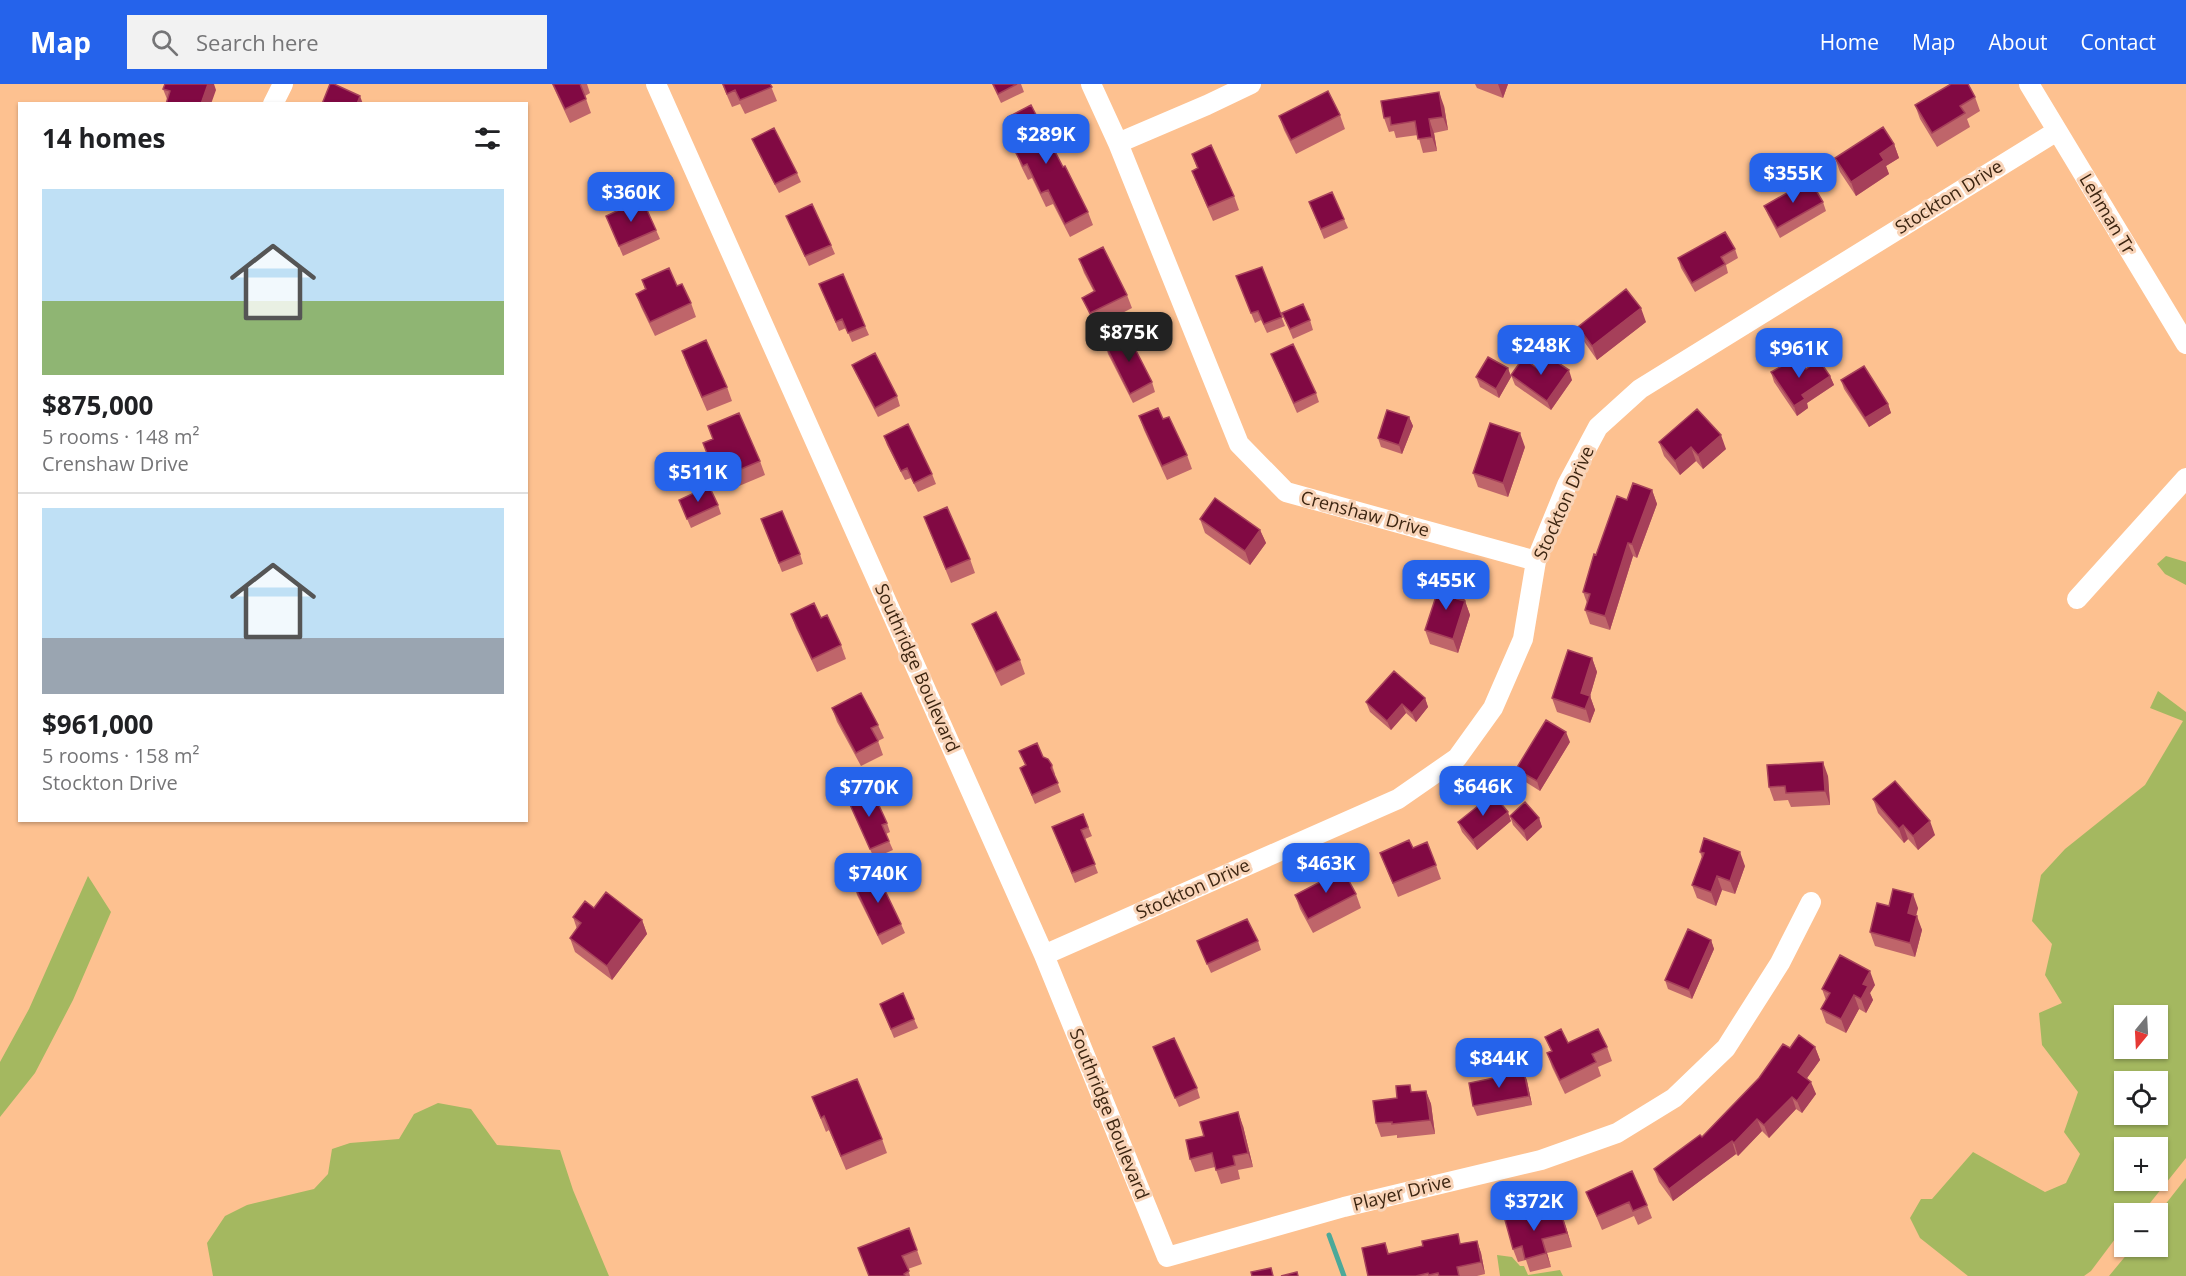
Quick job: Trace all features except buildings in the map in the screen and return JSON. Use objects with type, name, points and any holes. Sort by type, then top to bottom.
[{"type":"street","points":[[274,102],[283,84]]},
{"type":"street","name":"Southridge Boulevard","points":[[657,84],[1044,955],[1167,1257]]},
{"type":"street","name":"Crenshaw Drive","points":[[1091,84],[1118,143],[1239,444],[1286,492],[1536,561]]},
{"type":"street","points":[[1118,143],[1251,84]]},
{"type":"street","name":"Lehman Tr","points":[[2029,84],[2186,344]]},
{"type":"street","name":"Stockton Drive","points":[[1044,955],[1398,799],[1457,758],[1493,708],[1523,639],[1536,561],[1567,485],[1598,428],[1640,389],[2057,131]]},
{"type":"street","points":[[2077,599],[2186,478]]},
{"type":"street","name":"Player Drive","points":[[1167,1257],[1344,1207],[1541,1160],[1617,1133],[1674,1098],[1726,1048],[1780,963],[1811,902]]},
{"type":"green space","points":[[2166,556],[2186,562],[2186,585],[2165,574],[2157,564]]},
{"type":"green space","points":[[2158,691],[2186,712],[2186,1158],[2168,1180],[2168,1137],[2114,1137],[2114,1191],[2160,1191],[2150,1203],[2114,1203],[2114,1240],[2091,1271],[2084,1276],[1968,1276],[1920,1238],[1910,1218],[1921,1199],[1932,1199],[1973,1152],[2045,1192],[2066,1183],[2080,1154],[2064,1132],[2078,1092],[2042,1045],[2039,1013],[2062,1003],[2045,975],[2052,944],[2032,921],[2041,875],[2065,849],[2145,785],[2183,721],[2150,708]]},
{"type":"green space","points":[[88,876],[111,912],[73,1000],[35,1073],[0,1117],[0,1062],[29,1009]]},
{"type":"green space","points":[[438,1103],[471,1109],[497,1145],[560,1150],[573,1190],[609,1276],[213,1276],[207,1243],[225,1216],[247,1205],[314,1189],[328,1174],[332,1149],[350,1143],[399,1139],[414,1114]]},
{"type":"green space","points":[[2186,1178],[2186,1276],[2109,1276],[2125,1257],[2168,1257],[2166,1203]]},
{"type":"green space","points":[[1497,1255],[1512,1257],[1520,1266],[1524,1266],[1528,1275],[1560,1270],[1563,1276],[1500,1276]]},
{"type":"waterway","points":[[1329,1235],[1344,1276]]}]
